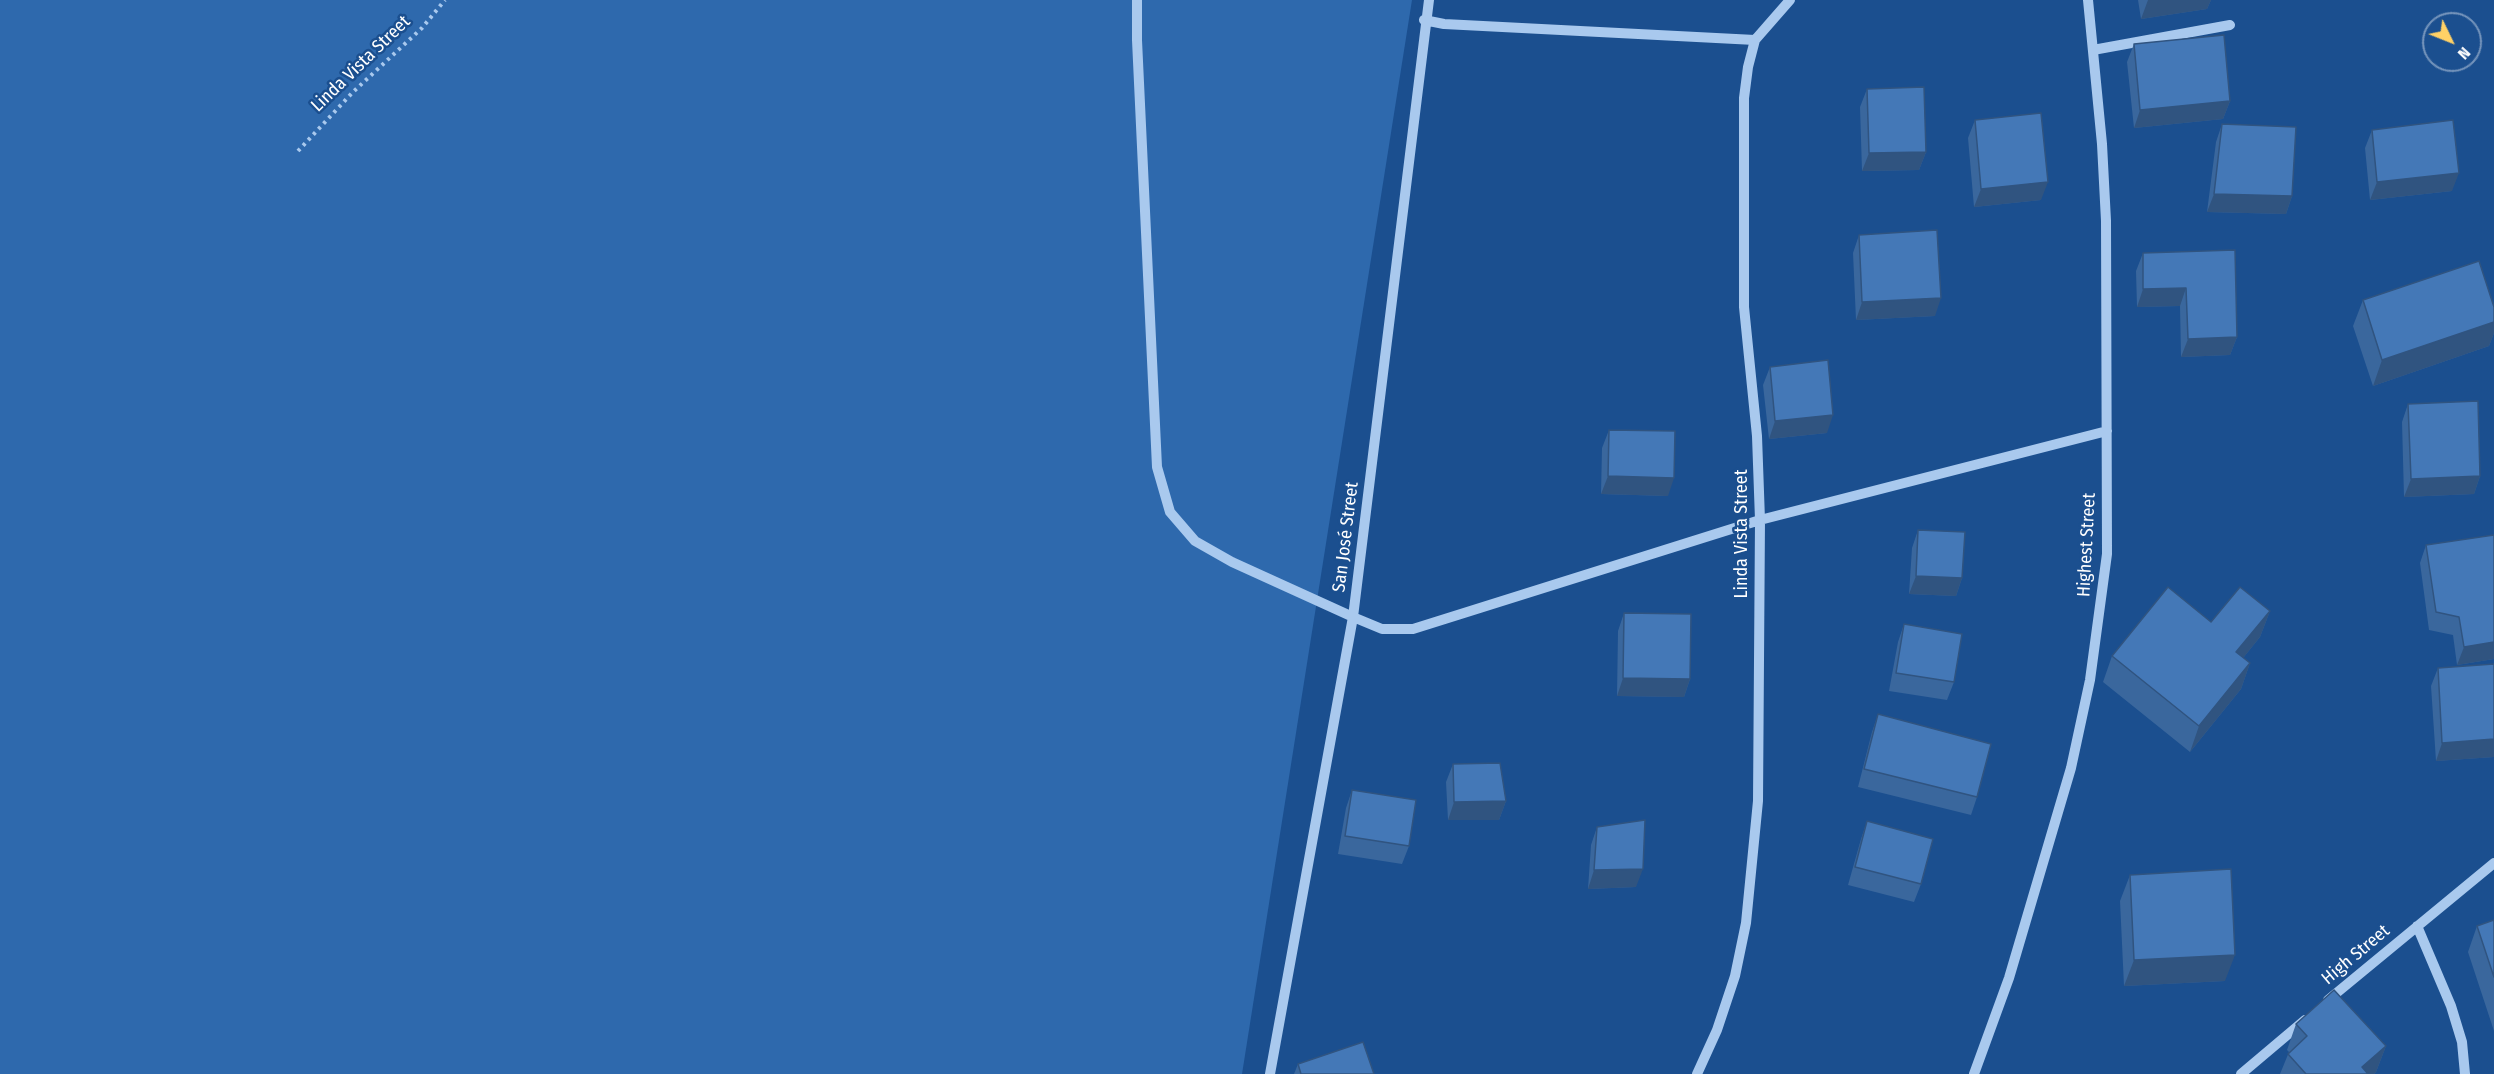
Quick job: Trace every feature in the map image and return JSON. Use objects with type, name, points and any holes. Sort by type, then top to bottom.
[{"type":"street","points":[[1137,0],[1137,52],[1157,467],[1170,512],[1194,541],[1232,562],[1353,617],[1382,629],[1413,629],[1760,520],[2107,431]]},
{"type":"street","name":"San José Street","points":[[1270,1074],[1353,617],[1424,20],[1429,0]]},
{"type":"street","name":"Linda Vista Street","points":[[1697,1074],[1717,1030],[1735,976],[1746,923],[1754,856],[1758,801],[1760,520],[1757,436],[1744,307],[1744,98],[1748,67],[1755,40],[1790,0]]},
{"type":"street","name":"Highest Street","points":[[1974,1074],[2009,978],[2071,768],[2090,680],[2107,554],[2106,221],[2102,144],[2088,0]]},
{"type":"street","points":[[1424,20],[1444,24],[1755,40]]},
{"type":"street","points":[[2093,50],[2230,25]]},
{"type":"street","name":"High Street","points":[[2322,1005],[2494,863]]},
{"type":"street","points":[[2417,926],[2451,1006],[2462,1042],[2465,1074]]},
{"type":"street","points":[[2241,1074],[2313,1013]]},
{"type":"path","name":"Linda Vista Street","points":[[298,151],[353,92],[422,28],[445,0]]},
{"type":"shaded area","points":[[0,0],[1412,0],[1242,1074],[0,1074]]},
{"type":"building","points":[[2224,35],[2230,101],[2140,110],[2134,44]]},
{"type":"building","points":[[1924,87],[1926,152],[1869,153],[1867,89]]},
{"type":"building","points":[[2041,113],[2048,182],[1981,189],[1975,120]]},
{"type":"building","points":[[2453,120],[2459,173],[2377,182],[2372,130]]},
{"type":"building","points":[[2222,124],[2296,127],[2292,196],[2214,194]]},
{"type":"building","points":[[1937,230],[1941,298],[1862,302],[1859,235]]},
{"type":"building","points":[[2235,250],[2237,337],[2188,339],[2186,288],[2143,289],[2143,253]]},
{"type":"building","points":[[2479,261],[2494,307],[2494,322],[2382,360],[2363,300]]},
{"type":"building","points":[[1828,360],[1833,415],[1775,421],[1770,367]]},
{"type":"building","points":[[2478,401],[2480,476],[2411,479],[2408,404]]},
{"type":"building","points":[[1609,430],[1675,431],[1674,478],[1608,476]]},
{"type":"building","points":[[1918,530],[1965,532],[1962,578],[1916,576]]},
{"type":"building","points":[[2494,535],[2494,642],[2464,647],[2459,617],[2436,612],[2426,545]]},
{"type":"building","points":[[2168,587],[2211,622],[2240,587],[2270,611],[2236,652],[2250,663],[2199,726],[2112,656]]},
{"type":"building","points":[[1624,613],[1691,614],[1690,679],[1623,678]]},
{"type":"building","points":[[1904,624],[1962,634],[1954,682],[1896,673]]},
{"type":"building","points":[[2494,664],[2494,739],[2442,743],[2438,668]]},
{"type":"building","points":[[1878,714],[1991,744],[1977,797],[1864,769]]},
{"type":"building","points":[[1500,763],[1506,801],[1454,802],[1453,764]]},
{"type":"building","points":[[1352,790],[1416,800],[1409,846],[1345,836]]},
{"type":"building","points":[[1645,820],[1643,869],[1594,870],[1597,827]]},
{"type":"building","points":[[1867,821],[1933,839],[1921,884],[1855,867]]},
{"type":"building","points":[[2231,869],[2235,955],[2134,960],[2130,875]]},
{"type":"building","points":[[2494,920],[2494,977],[2477,926]]},
{"type":"building","points":[[2334,990],[2386,1046],[2362,1067],[2368,1074],[2306,1074],[2288,1054],[2307,1036],[2296,1024]]},
{"type":"building","points":[[1363,1042],[1374,1074],[1301,1074],[1298,1064]]}]
